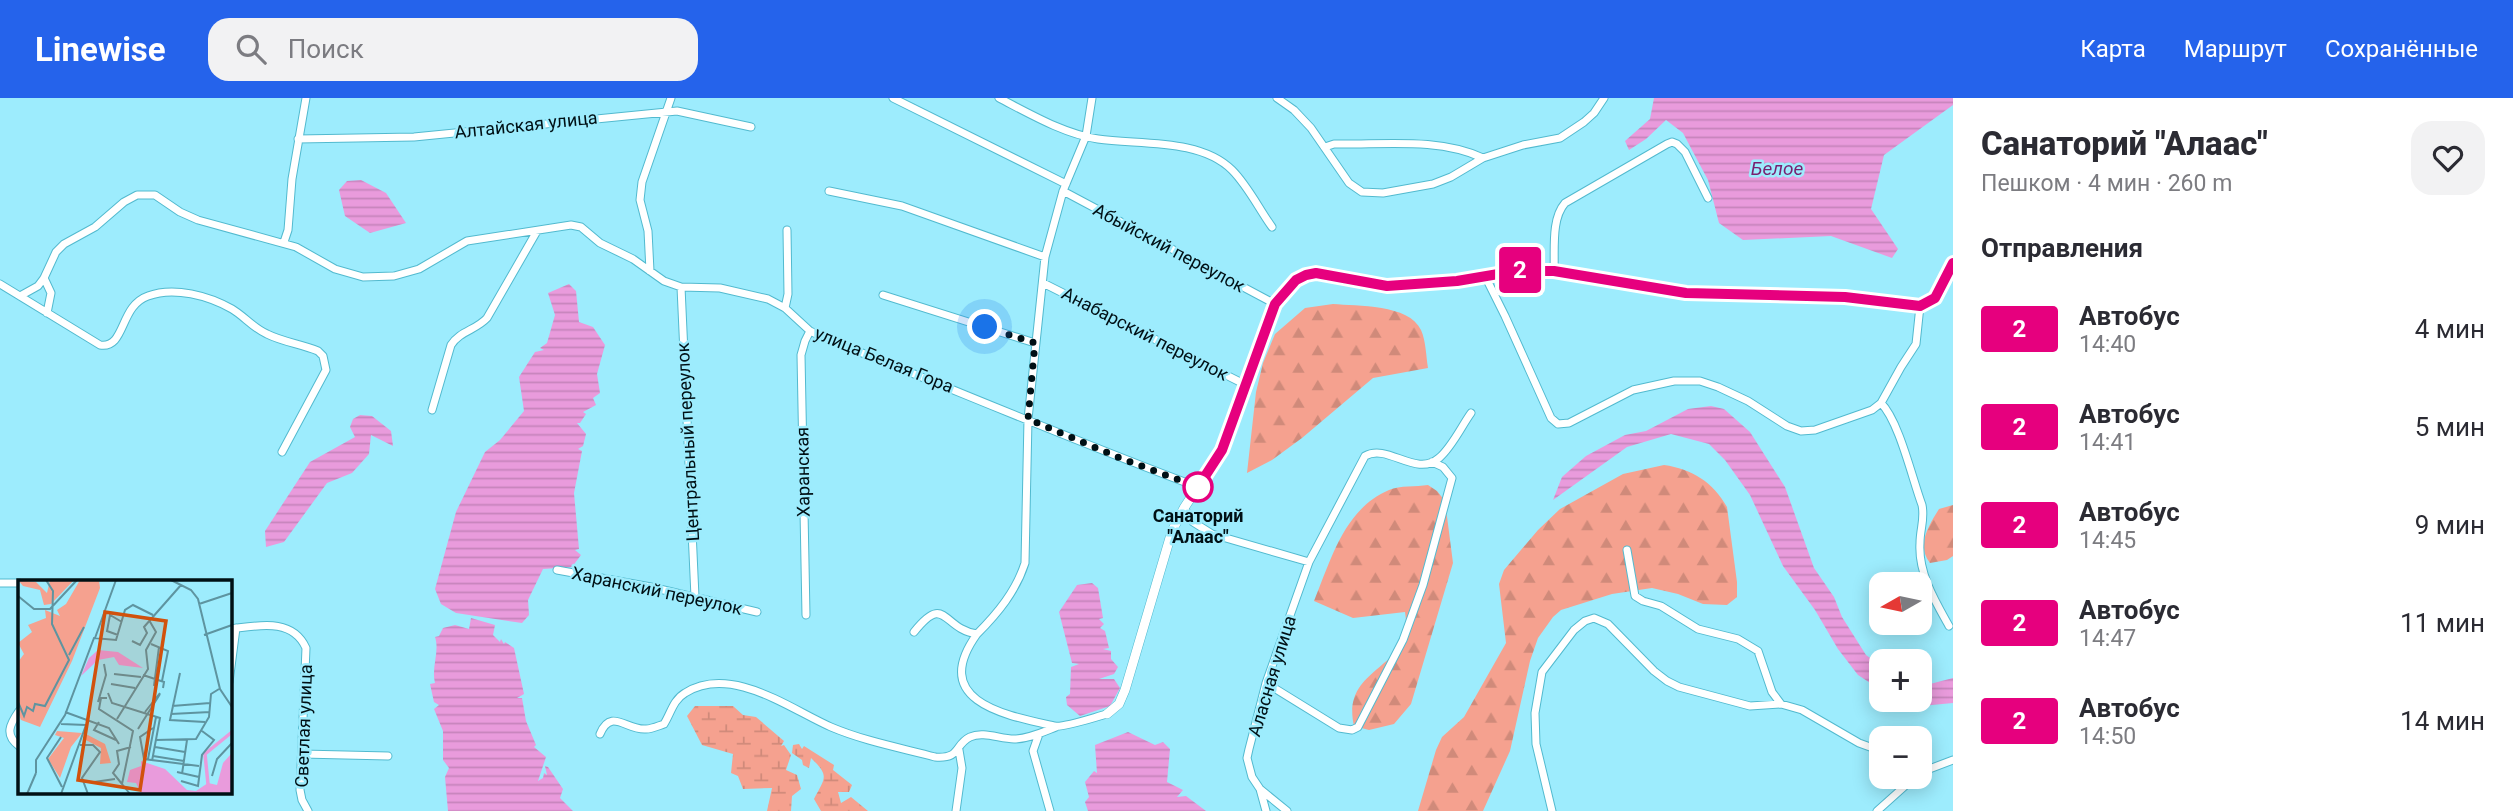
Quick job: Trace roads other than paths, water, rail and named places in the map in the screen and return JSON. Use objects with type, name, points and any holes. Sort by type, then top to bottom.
[{"type":"street","points":[[284,242],[289,230],[292,179],[306,98]]},
{"type":"street","points":[[650,271],[648,231],[640,200],[642,182],[671,98]]},
{"type":"street","name":"Абыйский переулок","points":[[893,98],[1275,304]]},
{"type":"street","points":[[999,98],[1086,136],[1168,145],[1218,159],[1239,177],[1272,227]]},
{"type":"street","points":[[1056,727],[1009,714],[972,698],[965,689],[961,674],[967,646],[1007,600],[1021,576],[1025,562],[1028,419],[1045,257],[1064,188],[1086,136],[1092,98]]},
{"type":"street","points":[[1277,98],[1294,110],[1354,188],[1363,192],[1383,193],[1433,184],[1483,158],[1515,147],[1560,138],[1594,113],[1604,98]]},
{"type":"street","name":"Алтайская улица","points":[[298,139],[424,136],[667,111],[751,127]]},
{"type":"street","points":[[1554,271],[1557,219],[1559,210],[1566,202],[1667,144],[1672,142],[1681,147],[1708,198]]},
{"type":"street","points":[[1325,147],[1334,144],[1440,146],[1483,158]]},
{"type":"street","points":[[829,191],[902,206],[1045,257]]},
{"type":"street","name":"улица Белая Гора","points":[[20,296],[38,286],[56,252],[64,244],[95,226],[137,195],[155,195],[180,212],[198,220],[284,242],[335,269],[363,277],[394,276],[419,269],[467,241],[570,225],[581,228],[600,243],[633,259],[664,281],[681,287],[741,291],[768,299],[785,308],[810,331],[1120,458],[1198,487]]},
{"type":"street","points":[[785,308],[788,294],[787,229]]},
{"type":"street","points":[[432,410],[455,338],[487,318],[537,231]]},
{"type":"street","points":[[600,734],[604,725],[610,721],[645,729],[664,724],[676,701],[685,692],[718,684],[741,686],[768,694],[832,727],[946,758],[959,750],[969,737],[979,735],[1017,739],[1107,714],[1119,704],[1125,690],[1165,551],[1184,508],[1222,450],[1275,304],[1296,280],[1306,275],[1316,273],[1387,286],[1457,281],[1516,271],[1554,271],[1686,293],[1845,297],[1920,306],[1935,298],[1953,263]]},
{"type":"street","points":[[1485,275],[1551,418],[1559,424],[1569,423],[1633,390],[1674,382],[1700,381],[1748,401],[1787,426],[1801,431],[1815,430],[1872,410],[1881,403],[1916,344],[1920,306]]},
{"type":"street","points":[[44,278],[51,293],[47,313]]},
{"type":"street","name":"Анабарский переулок","points":[[1043,283],[1246,385]]},
{"type":"street","points":[[0,284],[85,337],[106,346],[118,337],[126,316],[138,301],[155,294],[188,294],[215,300],[267,334],[317,351],[323,356],[326,370],[282,452]]},
{"type":"street","name":"Центральный переулок","points":[[681,287],[695,597]]},
{"type":"street","points":[[883,295],[1035,343]]},
{"type":"street","name":"Харанская","points":[[806,615],[801,355],[804,341],[810,331]]},
{"type":"street","points":[[1881,403],[1888,410],[1922,505],[1924,513],[1920,559],[1935,601],[1949,626]]},
{"type":"street","points":[[1432,462],[1440,457],[1471,413]]},
{"type":"street","name":"Аласная улица","points":[[1266,811],[1247,758],[1266,683],[1309,562],[1365,456],[1377,453],[1417,464],[1432,462]]},
{"type":"street","points":[[1266,683],[1339,727],[1352,730],[1357,727],[1403,640],[1423,585],[1452,478],[1443,467],[1432,462]]},
{"type":"street","points":[[1184,508],[1193,522],[1212,534],[1309,562]]},
{"type":"street","points":[[1627,550],[1636,596],[1661,606],[1698,629],[1738,639],[1758,651],[1772,692],[1781,704]]},
{"type":"street","name":"Харанский переулок","points":[[557,570],[757,612]]},
{"type":"street","points":[[0,583],[18,583]]},
{"type":"street","points":[[914,632],[927,616],[935,613],[943,615],[967,632],[976,634]]},
{"type":"street","points":[[1552,811],[1536,744],[1535,713],[1542,672],[1574,630],[1594,618],[1608,624],[1654,671],[1679,687],[1750,705],[1781,704],[1802,710],[1869,747]]},
{"type":"street","name":"Светлая улица","points":[[233,628],[277,625],[288,628],[302,641],[306,658],[300,790],[308,811]]},
{"type":"street","points":[[231,655],[233,628]]},
{"type":"street","points":[[18,713],[9,727],[10,736],[18,745]]},
{"type":"street","points":[[1039,733],[1033,751],[1050,811]]},
{"type":"street","points":[[956,811],[962,768],[959,750]]},
{"type":"street","points":[[302,754],[388,756]]},
{"type":"street","points":[[1932,767],[1953,760]]},
{"type":"street","points":[[1260,789],[1287,811]]},
{"type":"street","points":[[1877,811],[1902,789]]},
{"type":"water","name":"Белое","points":[[1654,98],[1953,98],[1953,105],[1884,155],[1871,209],[1898,249],[1892,258],[1831,236],[1743,240],[1719,223],[1708,180],[1683,133],[1666,120],[1646,139],[1629,150],[1625,141],[1650,119]]},
{"type":"water","points":[[361,180],[386,193],[406,223],[370,233],[345,216],[339,190],[347,181]]},
{"type":"water","points":[[569,284],[576,291],[579,322],[593,327],[605,345],[597,374],[600,393],[593,398],[596,405],[583,412],[586,414],[580,423],[577,423],[586,434],[583,446],[578,449],[582,451],[574,493],[579,549],[575,550],[581,555],[572,567],[543,569],[528,600],[529,615],[522,623],[456,613],[441,604],[435,589],[456,512],[485,452],[500,440],[524,411],[519,377],[535,352],[544,350],[540,348],[547,343],[555,315],[548,293]]},
{"type":"water","points":[[1711,406],[1724,409],[1750,432],[1785,487],[1814,568],[1869,657],[1869,682],[1858,675],[1838,649],[1815,610],[1783,566],[1750,495],[1725,460],[1709,444],[1671,434],[1627,447],[1553,500],[1562,477],[1586,456],[1625,435],[1646,431],[1688,409]]},
{"type":"water","points":[[360,415],[372,416],[391,431],[393,446],[371,435],[369,454],[352,473],[327,483],[284,542],[266,547],[265,531],[310,462],[355,437],[350,427],[353,419]]},
{"type":"water","points":[[1092,583],[1098,588],[1103,618],[1099,619],[1104,624],[1100,628],[1105,631],[1109,648],[1103,649],[1111,651],[1111,659],[1118,667],[1114,674],[1099,679],[1114,679],[1120,688],[1110,706],[1080,716],[1067,705],[1071,667],[1079,664],[1072,663],[1059,612],[1077,585]]},
{"type":"water","points":[[471,618],[495,625],[493,635],[500,642],[501,639],[504,644],[505,642],[514,648],[524,694],[517,698],[522,698],[526,721],[536,745],[534,747],[546,757],[538,781],[543,778],[544,773],[547,775],[545,766],[548,767],[563,789],[560,798],[573,811],[448,811],[445,777],[449,768],[443,760],[443,731],[434,709],[439,705],[434,702],[430,684],[435,683],[435,637],[439,636],[443,628],[455,625],[469,629]]},
{"type":"water","points":[[1953,678],[1953,703],[1932,705],[1932,683]]},
{"type":"water","points":[[1128,732],[1155,745],[1163,742],[1170,749],[1167,782],[1183,790],[1177,797],[1186,796],[1206,811],[1088,811],[1085,802],[1089,797],[1085,782],[1094,771],[1097,773],[1095,745]]},
{"type":"place","name":"Санаторий \"Алаас\"","points":[[1198,487]]}]
